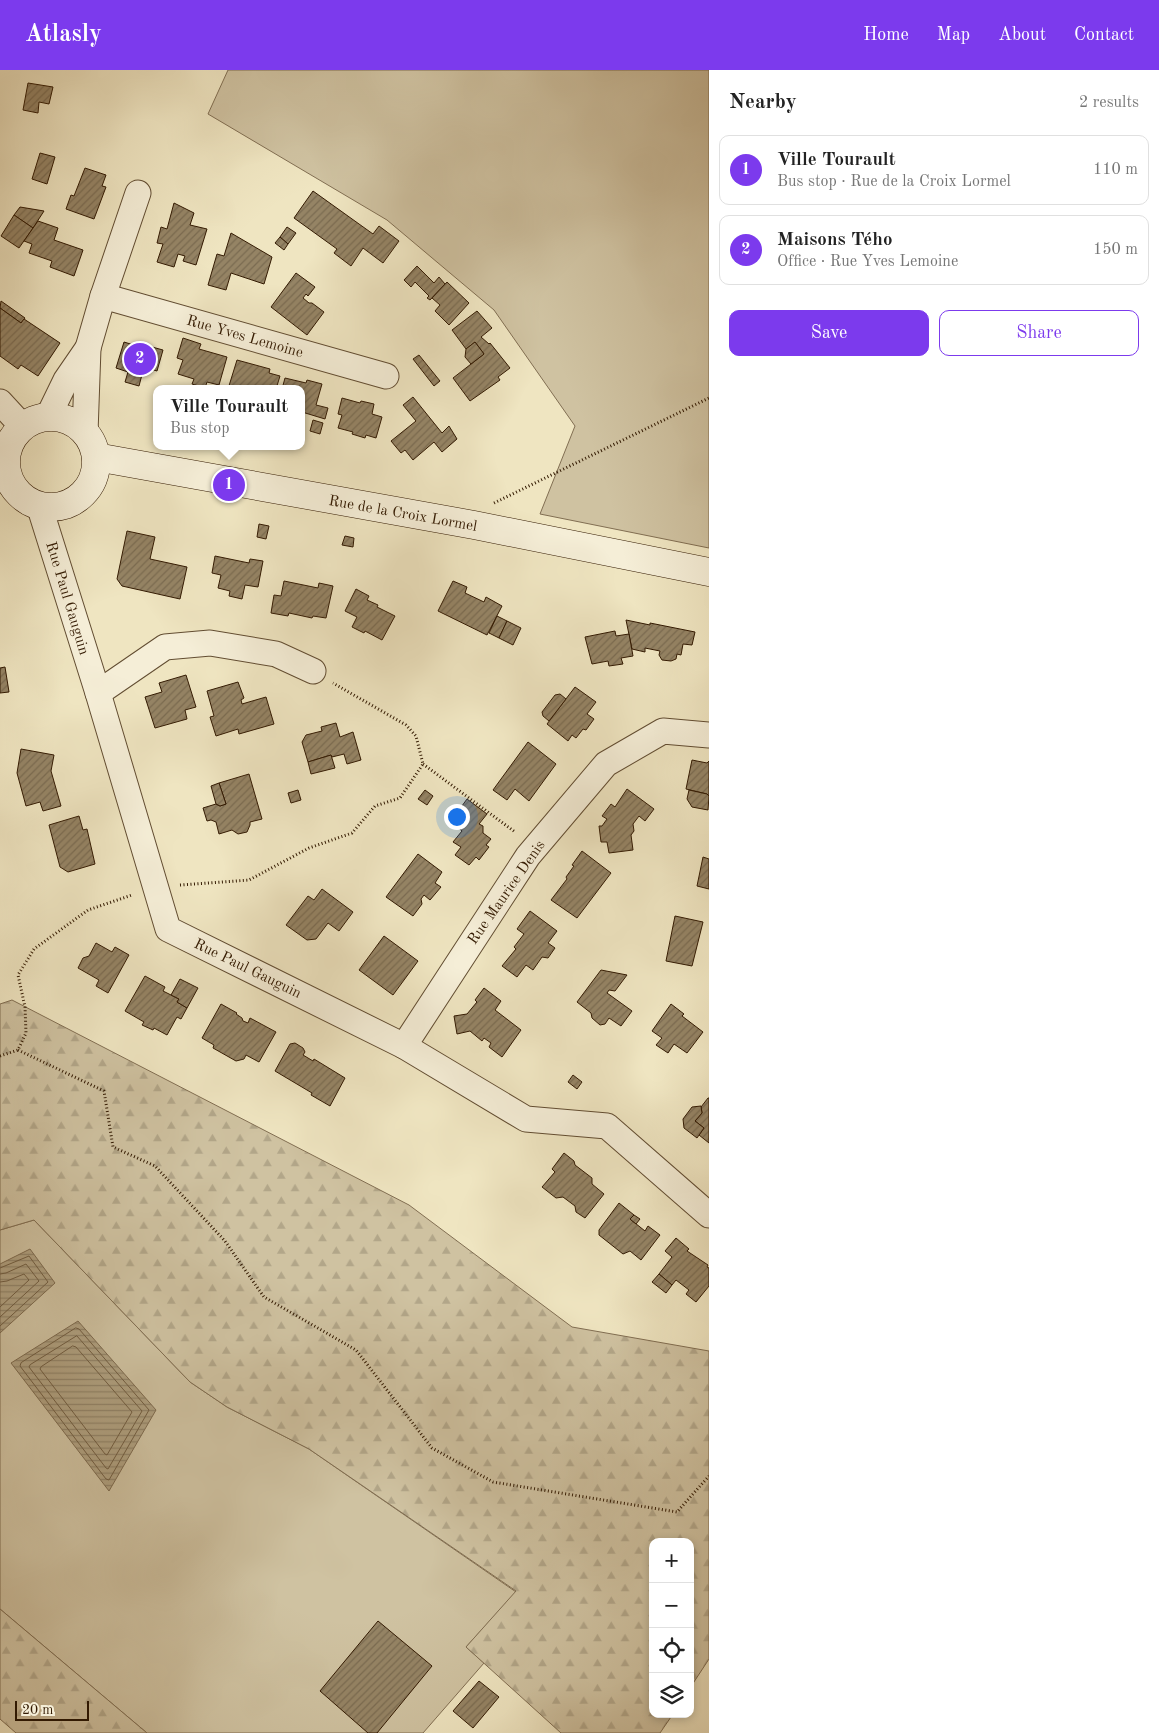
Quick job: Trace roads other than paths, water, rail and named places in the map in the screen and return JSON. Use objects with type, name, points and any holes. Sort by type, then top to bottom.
[{"type":"street","points":[[85,433],[88,348],[103,296],[138,192]]},
{"type":"street","name":"Rue Yves Lemoine","points":[[103,296],[386,376]]},
{"type":"street","points":[[48,417],[66,380],[88,348]]},
{"type":"street","points":[[0,402],[23,427]]},
{"type":"street","points":[[48,417],[62,418],[74,424],[85,433],[92,444],[96,457],[95,472],[89,485],[80,496],[67,504],[53,507],[39,505],[25,499],[4,476],[7,449],[13,437],[23,427],[35,420],[48,417]]},
{"type":"street","name":"Rue de la Croix Lormel","points":[[96,457],[474,525],[709,572]]},
{"type":"street","name":"Rue Paul Gauguin","points":[[39,505],[98,693],[168,929],[404,1046],[526,1119],[607,1126],[709,1215]]},
{"type":"street","points":[[98,693],[165,647],[210,644],[276,654],[313,671]]},
{"type":"street","name":"Rue Maurice Denis","points":[[404,1046],[535,847],[606,764],[663,731],[709,735]]},
{"type":"water","points":[[30,1249],[55,1283],[0,1333],[0,1264]]},
{"type":"water","points":[[78,1321],[156,1410],[109,1491],[11,1363]]},
{"type":"place","name":"Maisons Tého","points":[[140,359]]},
{"type":"place","name":"Ville Tourault","points":[[229,485]]}]
